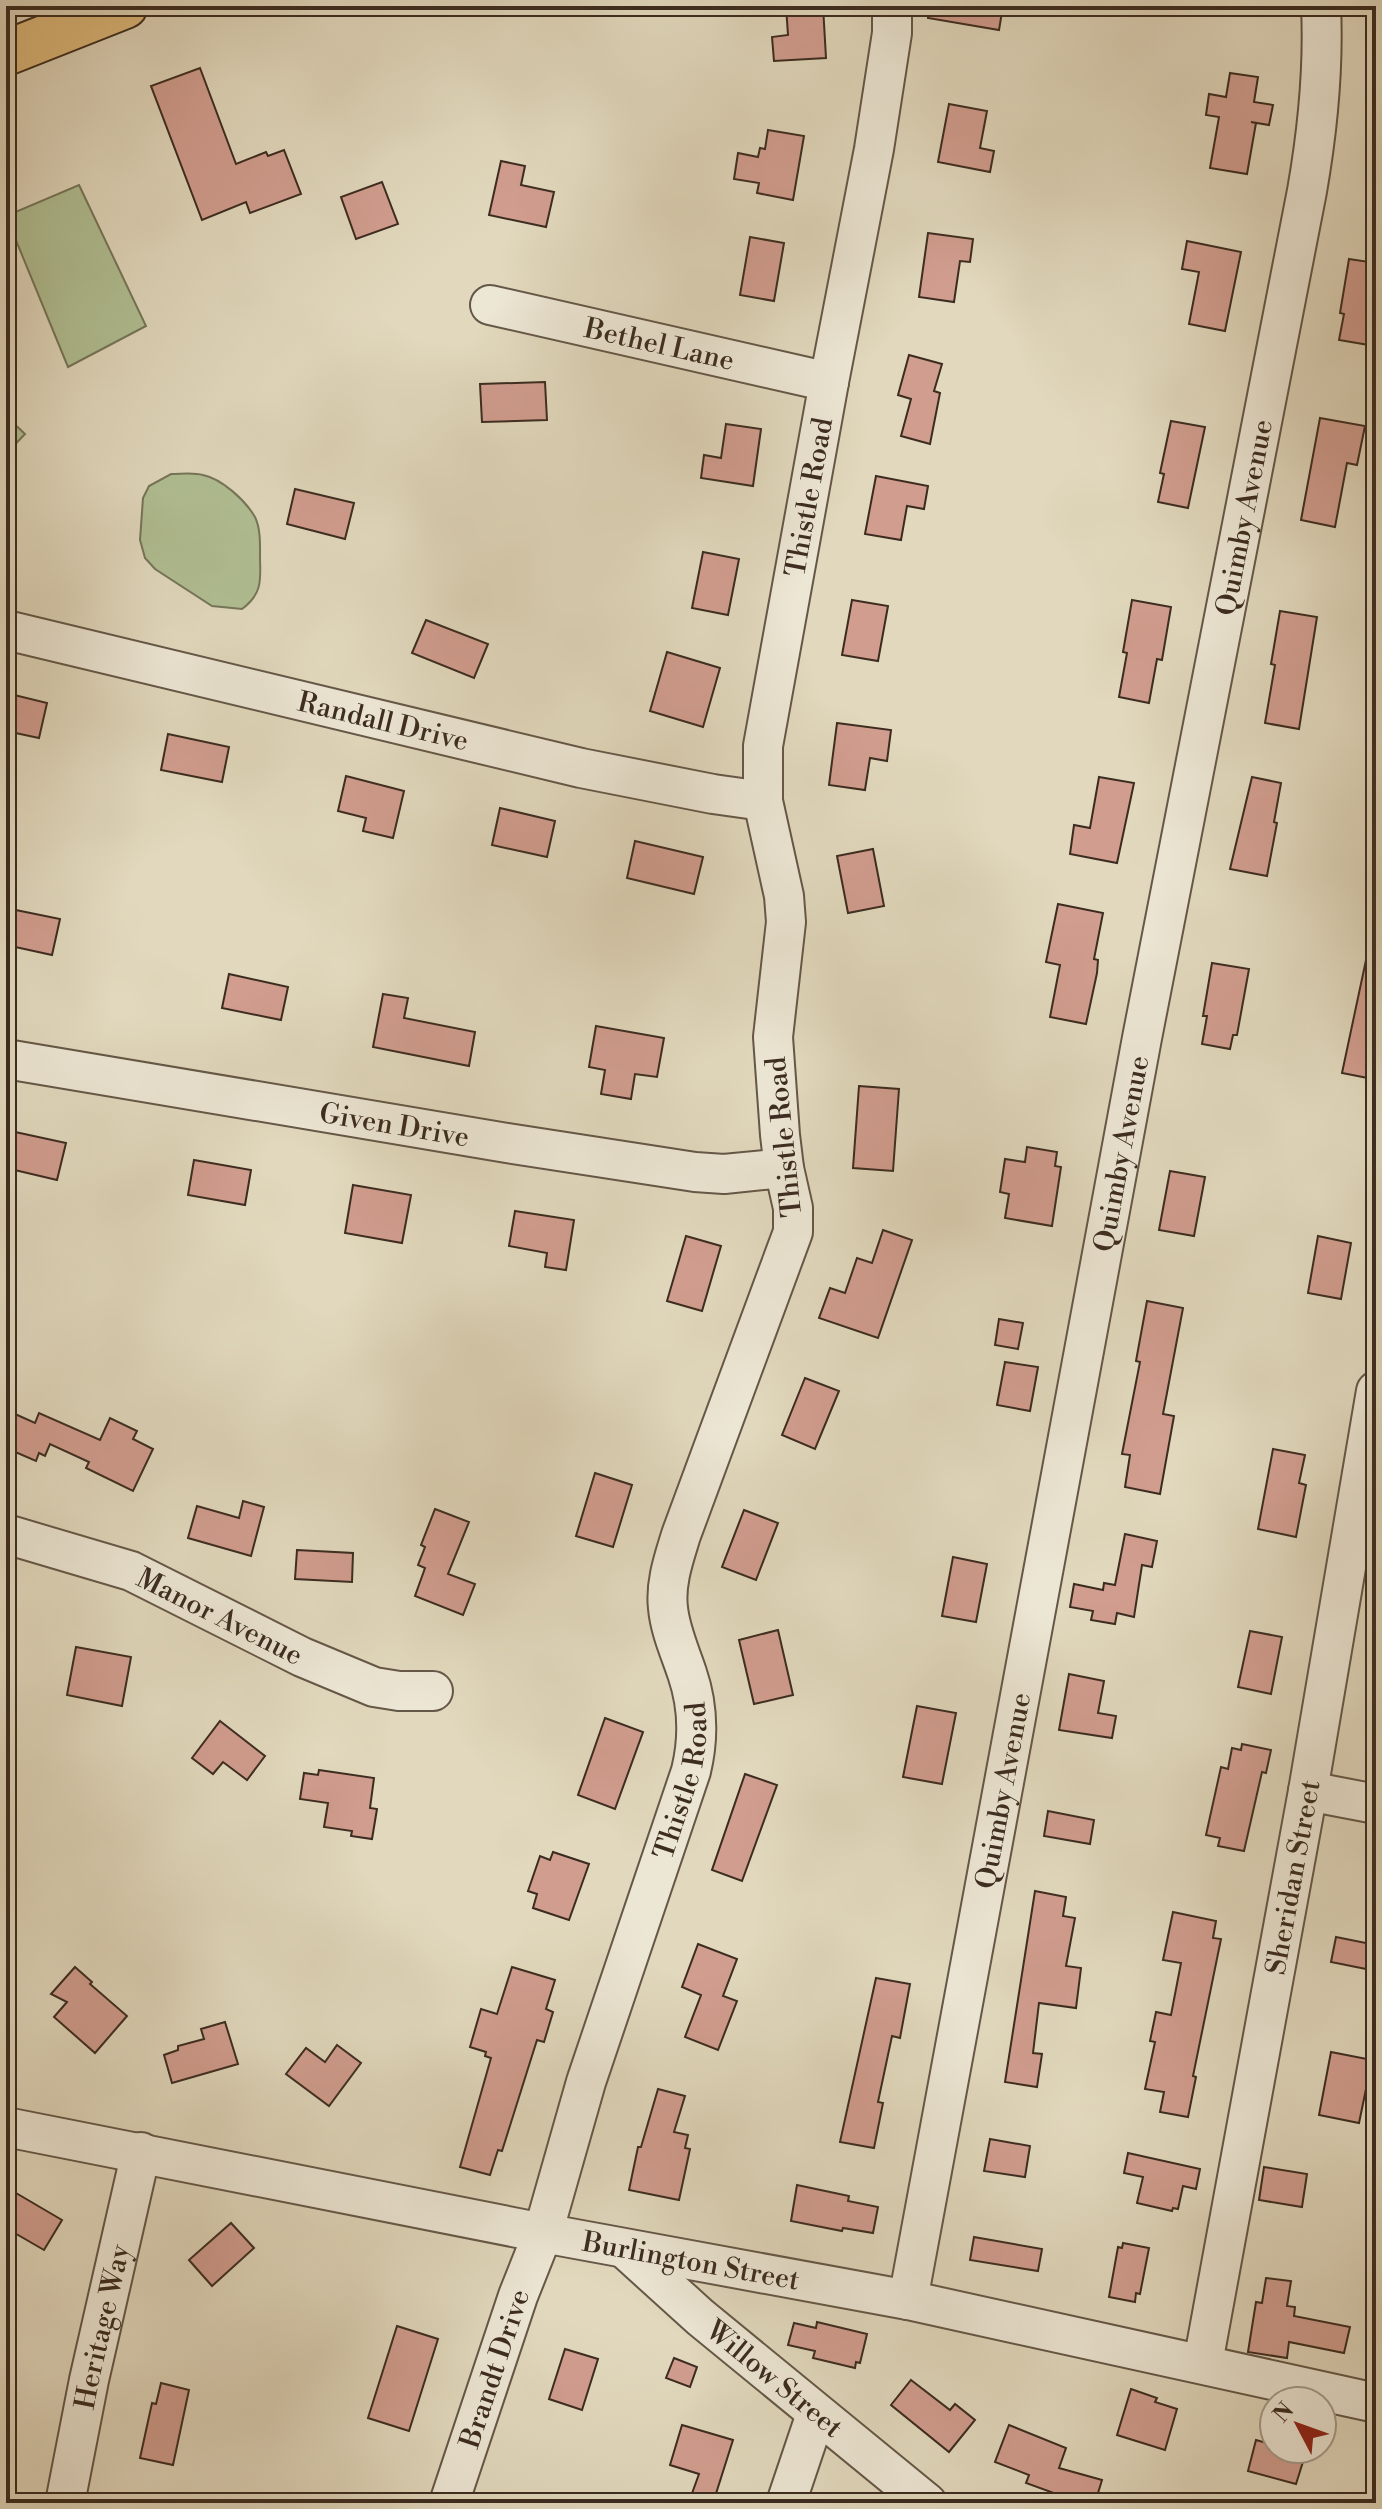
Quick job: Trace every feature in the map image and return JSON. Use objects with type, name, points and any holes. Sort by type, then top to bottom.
[{"type":"main road","points":[[6,53],[125,6]]},
{"type":"street","name":"Thistle Road","points":[[543,2233],[589,2074],[694,1760],[694,1696],[669,1614],[668,1587],[681,1535],[793,1232],[793,1208],[784,1168],[773,1037],[786,922],[784,896],[763,801],[766,723],[888,64],[892,6]]},
{"type":"street","name":"Quimby Avenue","points":[[908,2300],[1139,1054],[1307,191],[1323,66],[1321,6]]},
{"type":"street","name":"Bethel Lane","points":[[490,305],[829,382]]},
{"type":"street","name":"Randall Drive","points":[[6,630],[581,768],[763,801]]},
{"type":"street","name":"Given Drive","points":[[6,1059],[695,1172],[724,1174],[784,1168]]},
{"type":"street","name":"Sheridan Street","points":[[1203,2363],[1308,1791],[1376,1391]]},
{"type":"street","name":"Manor Avenue","points":[[6,1534],[131,1571],[302,1657],[374,1687],[433,1691]]},
{"type":"street","points":[[1308,1791],[1376,1804]]},
{"type":"street","name":"Burlington Street","points":[[6,2127],[625,2249],[908,2300],[1376,2403]]},
{"type":"street","name":"Heritage Way","points":[[65,2503],[89,2380],[141,2152]]},
{"type":"street","name":"Brandt Drive","points":[[449,2503],[520,2291],[543,2233]]},
{"type":"street","name":"Willow Street","points":[[625,2249],[700,2317],[927,2503]]},
{"type":"street","points":[[786,2503],[816,2414]]},
{"type":"green space","points":[[79,185],[146,326],[68,367],[6,216]]},
{"type":"green space","points":[[6,416],[25,434],[6,454]]},
{"type":"green space","points":[[171,474],[199,474],[218,481],[239,497],[255,517],[260,538],[260,581],[253,599],[242,609],[212,606],[155,569],[145,558],[140,540],[143,498],[149,486]]},
{"type":"building","points":[[786,6],[823,6],[826,58],[774,61],[772,37],[788,35]]},
{"type":"building","points":[[929,6],[1003,6],[999,30],[928,18]]},
{"type":"building","points":[[200,68],[236,164],[266,152],[268,156],[284,150],[301,194],[250,213],[246,202],[202,220],[151,86]]},
{"type":"building","points":[[1230,73],[1258,77],[1254,102],[1273,105],[1269,125],[1251,122],[1256,123],[1247,174],[1210,168],[1219,117],[1206,115],[1209,94],[1226,97]]},
{"type":"building","points":[[949,104],[987,111],[980,148],[994,151],[990,172],[938,162]]},
{"type":"building","points":[[768,130],[804,136],[793,200],[757,193],[759,183],[734,179],[738,153],[758,157],[760,148],[765,149]]},
{"type":"building","points":[[501,161],[525,166],[521,185],[554,192],[546,227],[489,215]]},
{"type":"building","points":[[382,182],[398,224],[356,239],[341,197]]},
{"type":"building","points":[[928,233],[973,239],[970,262],[960,261],[954,302],[919,297]]},
{"type":"building","points":[[750,237],[784,243],[774,301],[740,295]]},
{"type":"building","points":[[1187,241],[1241,252],[1225,331],[1189,324],[1199,272],[1182,269]]},
{"type":"building","points":[[1349,259],[1376,263],[1376,318],[1373,318],[1369,345],[1339,340]]},
{"type":"building","points":[[909,355],[942,364],[934,391],[940,393],[930,444],[901,436],[911,399],[898,395]]},
{"type":"building","points":[[545,382],[547,420],[482,422],[480,384]]},
{"type":"building","points":[[1320,418],[1365,426],[1357,465],[1347,463],[1335,527],[1301,520]]},
{"type":"building","points":[[1171,421],[1205,427],[1188,508],[1158,502],[1164,474],[1160,473]]},
{"type":"building","points":[[726,424],[761,429],[753,486],[701,478],[704,455],[721,458]]},
{"type":"building","points":[[876,476],[928,486],[924,509],[907,506],[901,540],[865,534]]},
{"type":"building","points":[[295,489],[354,503],[345,539],[287,524]]},
{"type":"building","points":[[703,552],[739,559],[728,615],[692,608]]},
{"type":"building","points":[[852,600],[888,606],[878,661],[842,655]]},
{"type":"building","points":[[1132,600],[1171,607],[1162,660],[1157,659],[1149,703],[1119,697]]},
{"type":"building","points":[[1280,611],[1317,617],[1299,729],[1265,723]]},
{"type":"building","points":[[426,620],[488,644],[474,678],[412,653]]},
{"type":"building","points":[[667,652],[720,668],[703,727],[650,711]]},
{"type":"building","points":[[6,693],[47,703],[39,738],[6,731]]},
{"type":"building","points":[[837,723],[891,730],[887,761],[870,758],[865,790],[829,785]]},
{"type":"building","points":[[168,734],[229,747],[222,782],[161,770]]},
{"type":"building","points":[[346,776],[404,791],[393,838],[363,831],[366,818],[338,811]]},
{"type":"building","points":[[1099,777],[1134,783],[1117,863],[1070,854],[1074,825],[1090,828]]},
{"type":"building","points":[[1252,777],[1281,783],[1267,876],[1230,869]]},
{"type":"building","points":[[500,808],[555,821],[547,857],[492,845]]},
{"type":"building","points":[[635,841],[703,857],[694,894],[627,878]]},
{"type":"building","points":[[873,849],[884,906],[848,913],[837,856]]},
{"type":"building","points":[[1058,904],[1103,913],[1094,959],[1098,960],[1097,973],[1086,1024],[1050,1017],[1060,965],[1046,962]]},
{"type":"building","points":[[6,908],[60,919],[52,955],[6,945]]},
{"type":"building","points":[[1366,960],[1376,961],[1376,1065],[1373,1079],[1342,1073]]},
{"type":"building","points":[[1212,963],[1249,969],[1237,1035],[1233,1035],[1230,1049],[1202,1044],[1207,1016],[1203,1016]]},
{"type":"building","points":[[229,974],[288,987],[281,1020],[222,1008]]},
{"type":"building","points":[[383,994],[408,998],[404,1018],[475,1032],[469,1066],[373,1047]]},
{"type":"building","points":[[596,1026],[664,1038],[657,1077],[635,1074],[631,1099],[601,1094],[605,1070],[589,1067]]},
{"type":"building","points":[[859,1086],[899,1089],[893,1171],[853,1168]]},
{"type":"building","points":[[6,1130],[66,1143],[57,1180],[6,1168]]},
{"type":"building","points":[[1027,1147],[1057,1152],[1055,1166],[1061,1167],[1052,1226],[1005,1218],[1009,1194],[1000,1192],[1005,1159],[1025,1162]]},
{"type":"building","points":[[194,1160],[251,1170],[245,1205],[188,1195]]},
{"type":"building","points":[[1170,1171],[1205,1177],[1194,1236],[1159,1230]]},
{"type":"building","points":[[353,1185],[411,1195],[402,1243],[345,1233]]},
{"type":"building","points":[[515,1211],[574,1220],[566,1270],[545,1267],[547,1253],[509,1246]]},
{"type":"building","points":[[883,1230],[912,1240],[878,1338],[819,1318],[830,1288],[845,1293],[857,1258],[872,1263]]},
{"type":"building","points":[[686,1236],[721,1246],[702,1311],[667,1301]]},
{"type":"building","points":[[1318,1236],[1351,1243],[1341,1299],[1308,1293]]},
{"type":"building","points":[[1147,1301],[1183,1308],[1163,1414],[1174,1416],[1160,1494],[1125,1487],[1130,1455],[1122,1454],[1140,1362],[1136,1361]]},
{"type":"building","points":[[999,1319],[1023,1323],[1018,1349],[995,1345]]},
{"type":"building","points":[[1005,1362],[1038,1367],[1030,1411],[997,1405]]},
{"type":"building","points":[[805,1378],[839,1391],[815,1449],[782,1435]]},
{"type":"building","points":[[6,1410],[35,1423],[39,1413],[100,1440],[110,1418],[137,1431],[133,1439],[153,1449],[133,1491],[86,1468],[89,1462],[50,1444],[45,1456],[39,1453],[36,1461],[6,1448]]},
{"type":"building","points":[[1273,1449],[1305,1455],[1299,1483],[1306,1485],[1296,1537],[1258,1529]]},
{"type":"building","points":[[595,1473],[632,1485],[613,1547],[576,1536]]},
{"type":"building","points":[[243,1501],[264,1507],[251,1556],[188,1538],[197,1506],[239,1518]]},
{"type":"building","points":[[435,1509],[469,1522],[448,1574],[475,1584],[463,1615],[415,1596],[425,1568],[418,1565],[425,1547],[421,1545]]},
{"type":"building","points":[[744,1510],[778,1523],[756,1580],[722,1567]]},
{"type":"building","points":[[1125,1534],[1157,1541],[1152,1567],[1142,1565],[1134,1617],[1117,1613],[1115,1624],[1091,1620],[1093,1611],[1070,1607],[1074,1584],[1103,1590],[1104,1583],[1115,1585]]},
{"type":"building","points":[[297,1550],[353,1553],[352,1582],[295,1579]]},
{"type":"building","points":[[953,1557],[987,1564],[976,1622],[942,1616]]},
{"type":"building","points":[[778,1630],[793,1695],[754,1704],[739,1640]]},
{"type":"building","points":[[1250,1631],[1282,1637],[1271,1694],[1238,1687]]},
{"type":"building","points":[[76,1647],[131,1657],[122,1706],[67,1695]]},
{"type":"building","points":[[1069,1674],[1104,1681],[1098,1713],[1116,1716],[1112,1738],[1059,1730]]},
{"type":"building","points":[[917,1706],[956,1713],[942,1784],[903,1777]]},
{"type":"building","points":[[605,1718],[643,1732],[615,1809],[578,1795]]},
{"type":"building","points":[[220,1721],[265,1756],[247,1780],[223,1762],[213,1774],[192,1758]]},
{"type":"building","points":[[1242,1744],[1271,1750],[1266,1773],[1262,1772],[1244,1851],[1218,1846],[1220,1838],[1206,1835],[1221,1767],[1228,1769],[1232,1748],[1241,1750]]},
{"type":"building","points":[[319,1770],[374,1778],[370,1808],[377,1809],[372,1839],[351,1836],[352,1831],[324,1827],[328,1803],[300,1799],[304,1773],[318,1775]]},
{"type":"building","points":[[745,1774],[777,1785],[742,1881],[712,1870]]},
{"type":"building","points":[[1048,1811],[1094,1820],[1090,1844],[1044,1836]]},
{"type":"building","points":[[553,1852],[589,1864],[569,1920],[533,1908],[537,1894],[528,1891],[540,1856],[550,1860]]},
{"type":"building","points":[[1035,1891],[1066,1897],[1063,1916],[1075,1918],[1066,1966],[1081,1968],[1076,2008],[1039,2003],[1033,2053],[1042,2054],[1037,2087],[1005,2082]]},
{"type":"building","points":[[1173,1912],[1216,1921],[1213,1938],[1221,1939],[1193,2076],[1196,2077],[1188,2117],[1160,2112],[1164,2092],[1145,2089],[1155,2042],[1150,2041],[1156,2012],[1171,2015],[1181,1963],[1163,1960]]},
{"type":"building","points":[[1336,1937],[1376,1945],[1376,1971],[1331,1962]]},
{"type":"building","points":[[698,1944],[737,1959],[723,1996],[737,2001],[718,2050],[685,2037],[701,1995],[682,1987]]},
{"type":"building","points":[[75,1967],[127,2016],[95,2053],[54,2017],[67,2002],[51,1994]]},
{"type":"building","points":[[512,1967],[555,1980],[546,2009],[553,2012],[544,2042],[537,2040],[502,2151],[498,2150],[490,2175],[460,2167],[491,2058],[485,2056],[486,2052],[470,2047],[481,2009],[497,2014]]},
{"type":"building","points":[[876,1978],[910,1984],[900,2038],[892,2036],[878,2102],[883,2103],[874,2148],[840,2142]]},
{"type":"building","points":[[225,2022],[238,2064],[172,2083],[164,2055],[178,2050],[178,2046],[204,2039],[201,2029]]},
{"type":"building","points":[[337,2045],[361,2063],[329,2106],[286,2074],[306,2048],[325,2062]]},
{"type":"building","points":[[1331,2052],[1372,2060],[1359,2123],[1319,2115]]},
{"type":"building","points":[[658,2089],[685,2096],[674,2132],[688,2135],[685,2148],[690,2149],[679,2200],[629,2190],[638,2147],[641,2147]]},
{"type":"building","points":[[990,2139],[1030,2146],[1025,2177],[984,2171]]},
{"type":"building","points":[[1128,2153],[1200,2169],[1196,2189],[1183,2186],[1178,2209],[1173,2208],[1172,2211],[1137,2203],[1143,2177],[1124,2173]]},
{"type":"building","points":[[1264,2167],[1307,2174],[1302,2207],[1259,2200]]},
{"type":"building","points":[[797,2185],[849,2196],[848,2201],[878,2207],[873,2233],[843,2228],[842,2231],[791,2221]]},
{"type":"building","points":[[16,2193],[62,2220],[44,2250],[6,2228],[6,2209]]},
{"type":"building","points":[[231,2223],[254,2248],[212,2286],[189,2260]]},
{"type":"building","points":[[974,2237],[1042,2249],[1038,2271],[970,2260]]},
{"type":"building","points":[[1123,2243],[1149,2248],[1140,2294],[1136,2293],[1135,2302],[1109,2297],[1118,2247],[1122,2248]]},
{"type":"building","points":[[1266,2278],[1291,2281],[1287,2306],[1295,2307],[1294,2316],[1350,2327],[1344,2353],[1289,2342],[1287,2358],[1248,2352],[1256,2302],[1262,2303]]},
{"type":"building","points":[[817,2322],[867,2334],[860,2363],[856,2362],[855,2368],[813,2358],[815,2351],[788,2345],[794,2323],[816,2328]]},
{"type":"building","points":[[397,2326],[438,2339],[409,2431],[368,2418]]},
{"type":"building","points":[[565,2349],[598,2359],[582,2410],[549,2399]]},
{"type":"building","points":[[674,2358],[697,2367],[690,2387],[666,2378]]},
{"type":"building","points":[[911,2380],[950,2410],[955,2404],[975,2420],[949,2452],[891,2405]]},
{"type":"building","points":[[161,2383],[189,2390],[173,2465],[140,2458],[152,2403],[156,2404]]},
{"type":"building","points":[[1131,2389],[1177,2409],[1165,2450],[1117,2435]]},
{"type":"building","points":[[682,2425],[733,2440],[713,2503],[690,2499],[699,2474],[670,2465]]},
{"type":"building","points":[[1009,2425],[1066,2448],[1059,2468],[1102,2480],[1095,2503],[1081,2503],[1026,2483],[1029,2475],[995,2462]]},
{"type":"building","points":[[1256,2440],[1258,2465],[1302,2465],[1296,2484],[1248,2471]]}]
